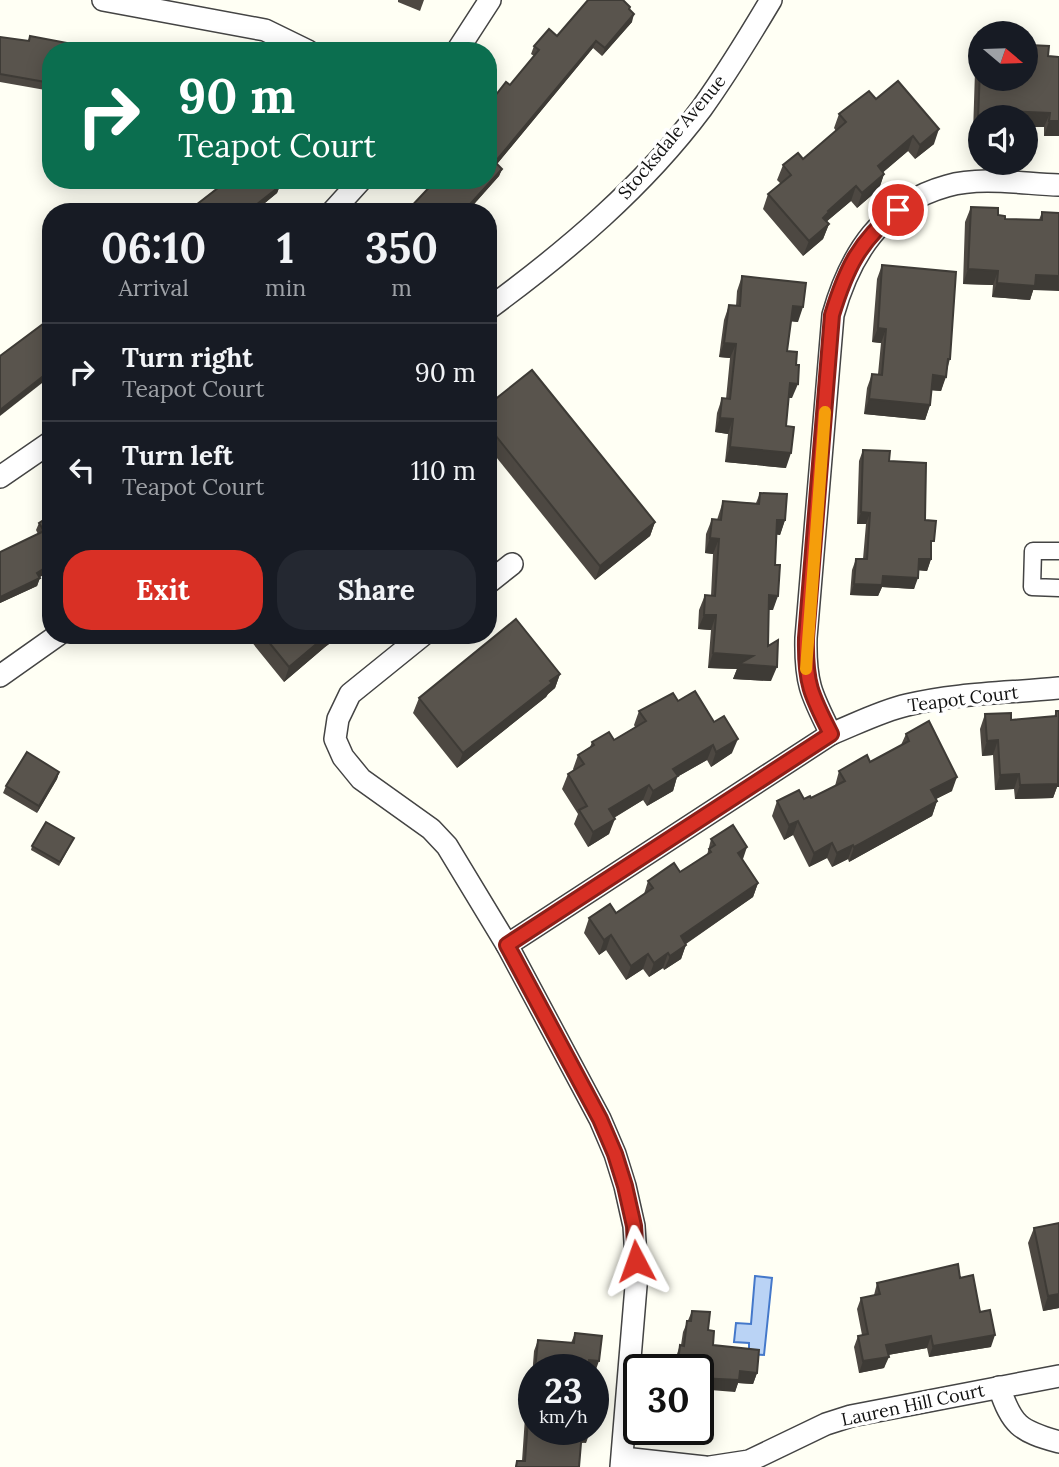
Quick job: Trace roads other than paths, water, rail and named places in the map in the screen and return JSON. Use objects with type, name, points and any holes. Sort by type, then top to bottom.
[{"type":"street","points":[[103,0],[265,30],[290,42]]},
{"type":"street","points":[[463,42],[490,0]]},
{"type":"street","name":"Stocksdale Avenue","points":[[497,302],[548,265],[611,210],[654,164],[700,110],[736,59],[771,0]]},
{"type":"street","points":[[831,734],[811,694],[806,670],[806,638],[832,315],[841,286],[856,255],[873,230],[898,210],[922,196],[948,186],[979,182],[1059,185]]},
{"type":"street","points":[[340,203],[353,189]]},
{"type":"street","points":[[0,477],[42,448]]},
{"type":"street","points":[[1059,551],[1033,551],[1032,578],[1032,587],[1059,588]]},
{"type":"street","points":[[497,576],[512,564]]},
{"type":"street","points":[[0,676],[45,644]]},
{"type":"street","points":[[412,644],[350,694],[338,719],[335,739],[343,757],[360,779],[431,829],[447,846],[507,945],[600,1119],[625,1186],[634,1226],[638,1274],[622,1462]]},
{"type":"street","name":"Teapot Court","points":[[507,945],[831,734],[908,705],[1059,688]]},
{"type":"street","name":"Lauren Hill Court","points":[[622,1462],[708,1467],[749,1461],[826,1424],[851,1416],[1059,1376]]},
{"type":"street","name":"Lauren Hill Court","points":[[999,1387],[1008,1414],[1020,1427],[1037,1436],[1059,1442]]},
{"type":"water","points":[[755,1276],[772,1278],[764,1355],[749,1354],[749,1343],[734,1342],[736,1323],[751,1324]]}]
